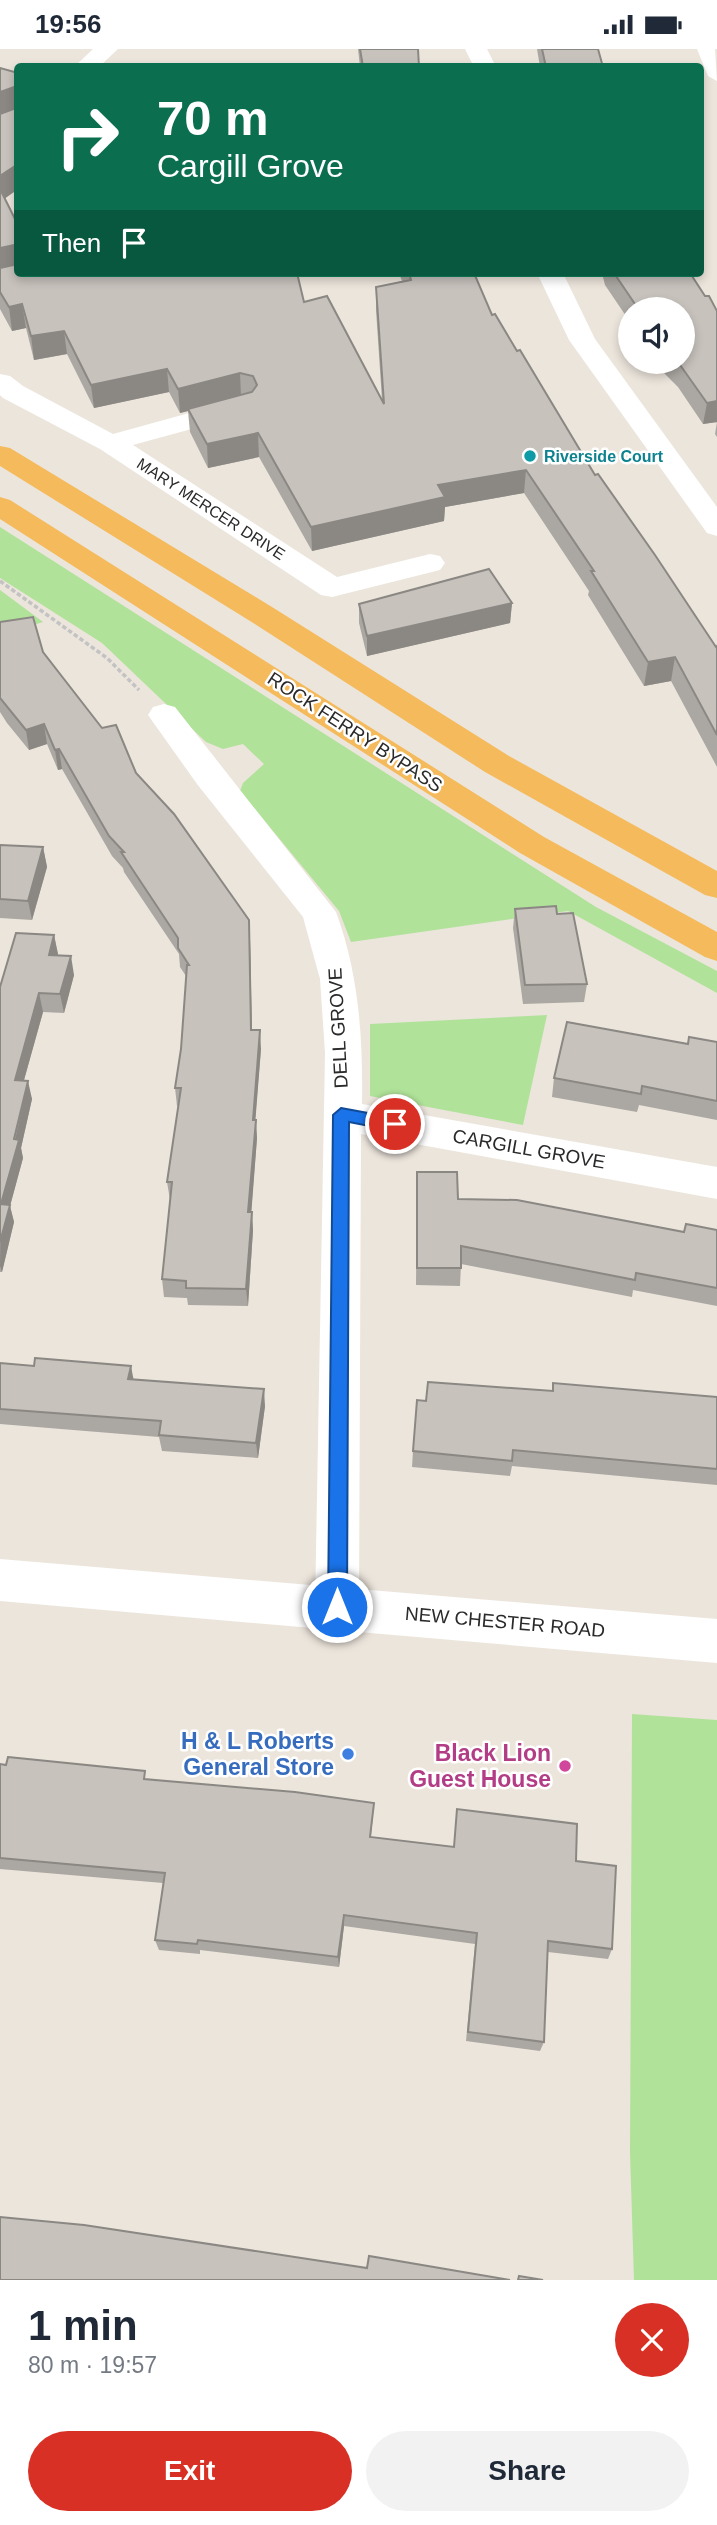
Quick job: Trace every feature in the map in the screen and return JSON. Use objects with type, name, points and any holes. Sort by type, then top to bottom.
[{"type":"highway","points":[[0,454],[497,764],[717,886]]},
{"type":"highway","name":"ROCK FERRY BYPASS","points":[[0,506],[532,845],[717,948]]},
{"type":"street","points":[[90,63],[107,49]]},
{"type":"street","points":[[552,277],[582,340],[717,527]]},
{"type":"street","name":"MARY MERCER DRIVE","points":[[0,382],[13,392],[110,443],[332,588],[430,563]]},
{"type":"street","points":[[110,443],[242,407]]},
{"type":"street","name":"DELL GROVE","points":[[164,715],[209,776],[320,912],[330,936],[339,982],[343,1077],[337,1607]]},
{"type":"street","name":"CARGILL GROVE","points":[[341,1115],[717,1183]]},
{"type":"street","name":"NEW CHESTER ROAD","points":[[0,1580],[717,1641]]},
{"type":"lane","points":[[706,49],[717,76]]},
{"type":"path","points":[[0,581],[107,658],[164,715]]},
{"type":"green space","points":[[0,527],[596,907],[717,971],[717,993],[568,911],[351,942],[339,911],[240,791],[243,783],[264,764],[243,744],[223,749],[206,742],[102,643],[0,578]]},
{"type":"green space","points":[[0,590],[43,622],[0,635]]},
{"type":"green space","points":[[547,1015],[523,1125],[370,1096],[370,1024]]},
{"type":"green space","points":[[632,1714],[717,1720],[717,2280],[634,2280],[630,2153]]},
{"type":"building","points":[[360,49],[418,49],[419,63],[362,63]]},
{"type":"building","points":[[542,49],[598,49],[602,63],[545,63]]},
{"type":"building","points":[[0,68],[14,72],[14,87],[0,92]]},
{"type":"building","points":[[14,109],[14,167],[0,176],[0,114]]},
{"type":"building","points":[[0,189],[14,217],[14,245],[0,248]]},
{"type":"building","points":[[14,265],[14,277],[298,277],[304,302],[327,296],[384,404],[376,287],[411,280],[410,277],[476,277],[492,315],[495,314],[517,351],[520,350],[595,475],[598,474],[717,646],[717,735],[675,657],[648,662],[591,571],[594,571],[526,470],[438,485],[445,497],[311,527],[258,433],[207,444],[188,409],[252,392],[257,385],[253,376],[240,373],[178,389],[167,369],[91,385],[64,331],[31,336],[22,304],[9,307],[0,292],[0,268]]},
{"type":"building","points":[[617,277],[693,277],[705,296],[709,296],[717,311],[717,401],[707,403],[686,374],[695,374],[695,297],[630,297]]},
{"type":"building","points":[[489,569],[512,603],[367,636],[359,604]]},
{"type":"building","points":[[33,617],[43,652],[102,728],[116,725],[136,773],[174,814],[249,920],[251,1030],[260,1030],[248,1212],[252,1212],[246,1289],[186,1288],[186,1281],[162,1279],[172,1182],[167,1182],[181,1088],[175,1088],[189,965],[178,948],[178,938],[121,852],[124,852],[109,836],[59,749],[55,750],[44,724],[26,730],[0,698],[0,622]]},
{"type":"building","points":[[0,845],[43,847],[28,901],[0,899]]},
{"type":"building","points":[[556,906],[557,914],[573,913],[587,984],[525,985],[515,909]]},
{"type":"building","points":[[16,933],[54,935],[49,955],[71,956],[60,994],[39,993],[15,1080],[28,1081],[14,1139],[19,1140],[1,1204],[10,1205],[0,1242],[0,987]]},
{"type":"building","points":[[567,1022],[688,1044],[689,1037],[717,1042],[717,1101],[642,1086],[641,1094],[554,1078]]},
{"type":"building","points":[[417,1172],[457,1172],[458,1199],[517,1200],[684,1232],[686,1224],[717,1230],[717,1288],[636,1273],[635,1280],[461,1246],[461,1268],[417,1268]]},
{"type":"building","points":[[35,1358],[131,1366],[128,1379],[264,1389],[256,1443],[159,1435],[161,1421],[0,1409],[0,1363],[34,1366]]},
{"type":"building","points":[[428,1382],[553,1391],[553,1383],[717,1397],[717,1469],[513,1450],[512,1461],[413,1451],[417,1400],[426,1401]]},
{"type":"building","points":[[8,1757],[145,1771],[144,1779],[295,1792],[374,1803],[370,1837],[454,1847],[457,1809],[577,1824],[576,1861],[616,1866],[612,1949],[548,1941],[544,2042],[468,2032],[477,1933],[344,1915],[338,1957],[198,1940],[197,1944],[155,1940],[165,1873],[0,1858],[0,1764],[6,1765]]},
{"type":"building","points":[[0,2217],[84,2225],[367,2268],[369,2256],[510,2280],[0,2280]]},
{"type":"building","points":[[519,2276],[543,2280],[518,2280]]},
{"type":"place","name":"Riverside Court","points":[[530,456]]},
{"type":"place","name":"H & L Roberts General Store","points":[[348,1754]]},
{"type":"place","name":"Black Lion Guest House","points":[[565,1766]]},
{"type":"route","points":[[337,1607],[341,1115],[395,1124]]}]
